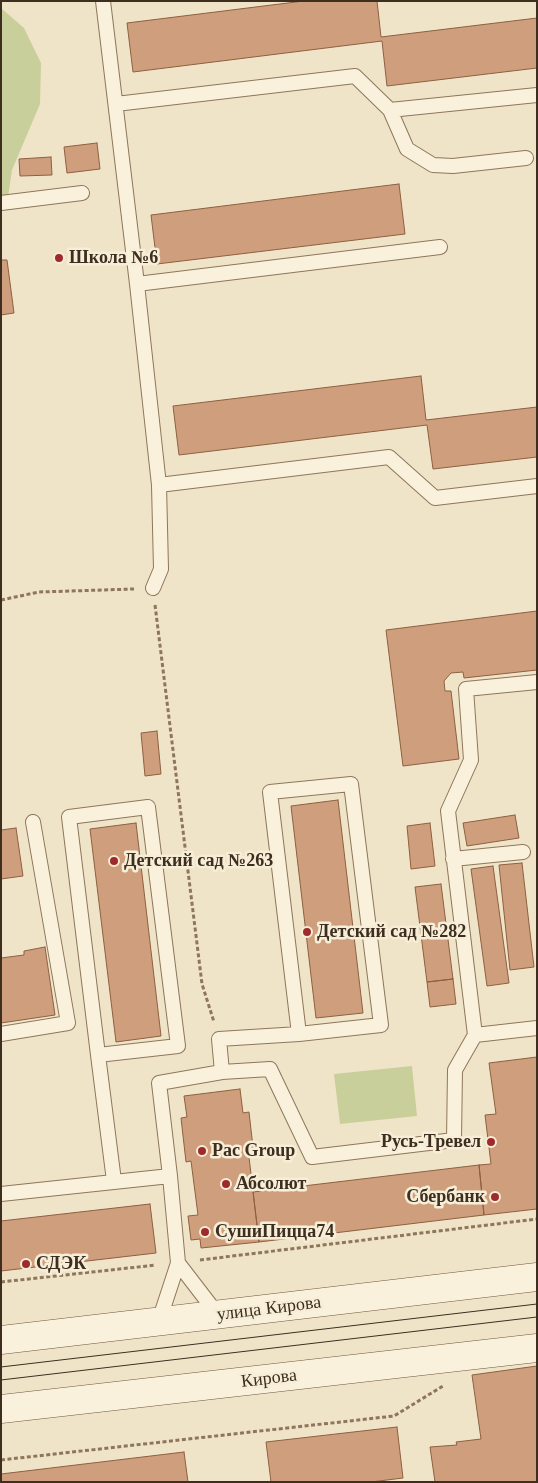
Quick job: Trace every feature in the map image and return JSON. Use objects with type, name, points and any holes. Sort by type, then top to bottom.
[{"type":"main road","name":"улица Кирова","points":[[1,1340],[537,1277]]},
{"type":"main road","name":"Кирова","points":[[1,1409],[537,1348]]},
{"type":"lane","points":[[103,1],[159,485],[161,569],[153,588]]},
{"type":"lane","points":[[116,104],[355,76],[390,110],[407,149],[433,165],[453,166],[526,158]]},
{"type":"lane","points":[[390,110],[537,94]]},
{"type":"lane","points":[[1,203],[82,193]]},
{"type":"lane","points":[[137,284],[440,247]]},
{"type":"lane","points":[[159,485],[389,456],[435,498],[537,486]]},
{"type":"lane","points":[[159,1322],[178,1263],[159,1083],[222,1072],[270,1069],[312,1158],[454,1140],[455,1070],[475,1035],[448,811],[471,760],[466,689],[537,682]]},
{"type":"lane","points":[[222,1072],[219,1039],[299,1034],[381,1025],[351,784],[270,792],[299,1034]]},
{"type":"lane","points":[[98,1055],[178,1046],[148,807],[69,817],[98,1055],[114,1181]]},
{"type":"lane","points":[[1,1034],[68,1024],[33,822]]},
{"type":"lane","points":[[453,859],[523,852]]},
{"type":"lane","points":[[475,1035],[537,1028]]},
{"type":"lane","points":[[1,1194],[170,1176]]},
{"type":"lane","points":[[178,1263],[218,1315]]},
{"type":"path","points":[[1,600],[39,592],[153,588],[202,984],[219,1039]]},
{"type":"path","points":[[1,1282],[178,1263],[537,1219]]},
{"type":"path","points":[[1,1460],[394,1416],[444,1386]]},
{"type":"green space","points":[[1,8],[24,28],[41,63],[40,104],[12,170],[8,197],[1,198]]},
{"type":"green space","points":[[412,1066],[417,1116],[340,1124],[334,1074]]},
{"type":"building","points":[[304,1],[377,1],[381,37],[537,18],[537,68],[387,86],[382,41],[133,72],[127,23]]},
{"type":"building","points":[[97,143],[100,169],[67,173],[64,147]]},
{"type":"building","points":[[51,157],[52,175],[20,176],[19,159]]},
{"type":"building","points":[[399,184],[405,234],[157,264],[151,215]]},
{"type":"building","points":[[1,260],[7,260],[14,313],[1,315]]},
{"type":"building","points":[[421,376],[426,420],[537,407],[537,457],[433,469],[427,425],[179,455],[173,406]]},
{"type":"building","points":[[537,611],[537,670],[464,678],[463,672],[451,673],[444,681],[445,691],[451,691],[459,759],[403,766],[386,630]]},
{"type":"building","points":[[157,731],[161,774],[145,776],[141,733]]},
{"type":"building","points":[[338,800],[363,1013],[316,1018],[291,806]]},
{"type":"building","points":[[515,815],[519,838],[467,846],[463,823]]},
{"type":"building","points":[[136,823],[161,1036],[116,1042],[90,829]]},
{"type":"building","points":[[430,823],[435,866],[411,869],[407,826]]},
{"type":"building","points":[[16,828],[23,876],[1,879],[1,830]]},
{"type":"building","points":[[522,863],[534,967],[510,970],[499,865]]},
{"type":"building","points":[[493,866],[509,983],[487,986],[471,869]]},
{"type":"building","points":[[441,884],[453,979],[427,982],[415,887]]},
{"type":"building","points":[[45,947],[55,1015],[1,1023],[1,958],[24,955],[24,951]]},
{"type":"building","points":[[453,979],[456,1004],[430,1007],[427,982]]},
{"type":"building","points":[[537,1057],[537,1209],[484,1215],[479,1165],[491,1164],[485,1115],[496,1114],[489,1063]]},
{"type":"building","points":[[240,1089],[243,1113],[249,1112],[254,1156],[249,1157],[259,1242],[201,1248],[200,1239],[191,1240],[188,1216],[198,1215],[191,1161],[186,1162],[181,1118],[187,1117],[184,1096]]},
{"type":"building","points":[[479,1165],[484,1215],[259,1242],[253,1192]]},
{"type":"building","points":[[150,1204],[156,1253],[1,1271],[1,1221]]},
{"type":"building","points":[[537,1366],[537,1482],[435,1482],[430,1447],[457,1445],[456,1442],[481,1439],[472,1375]]},
{"type":"building","points":[[397,1427],[403,1478],[371,1482],[271,1482],[266,1442]]},
{"type":"building","points":[[184,1452],[188,1482],[1,1482],[1,1474]]},
{"type":"tram line","points":[[1,1367],[537,1304]]},
{"type":"tram line","points":[[1,1380],[537,1317]]},
{"type":"place","name":"Школа №6","points":[[59,258]]},
{"type":"place","name":"Детский сад №263","points":[[114,861]]},
{"type":"place","name":"Детский сад №282","points":[[307,932]]},
{"type":"place","name":"Русь-Тревел","points":[[491,1142]]},
{"type":"place","name":"Pac Group","points":[[202,1151]]},
{"type":"place","name":"Абсолют","points":[[226,1184]]},
{"type":"place","name":"Сбербанк","points":[[495,1197]]},
{"type":"place","name":"СушиПицца74","points":[[205,1232]]},
{"type":"place","name":"СДЭК","points":[[26,1264]]}]
